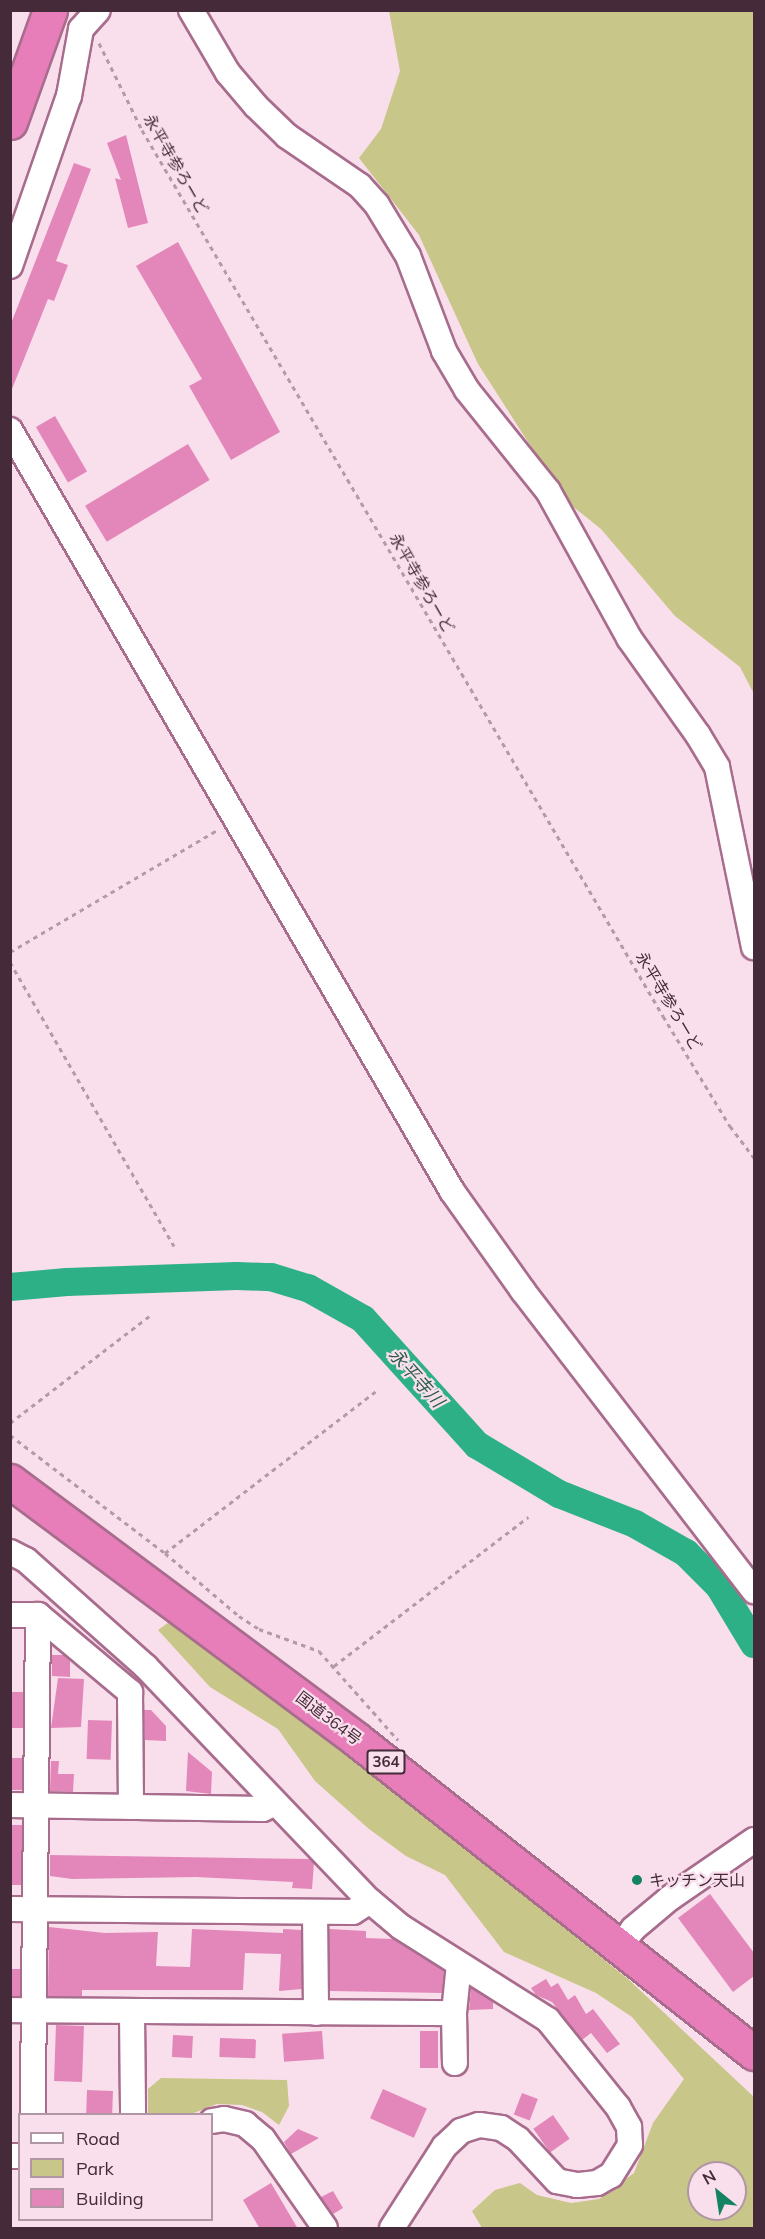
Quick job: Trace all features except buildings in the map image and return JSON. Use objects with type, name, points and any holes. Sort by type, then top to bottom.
[{"type":"highway","points":[[10,122],[50,10]]},
{"type":"highway","name":"国道364号","points":[[10,1481],[356,1739],[754,2053]]},
{"type":"street","points":[[191,10],[228,74],[256,106],[287,136],[352,180],[376,205],[408,256],[444,351],[466,390],[548,492],[629,639],[703,743],[717,767],[754,947]]},
{"type":"street","points":[[10,266],[69,96],[76,46],[81,29],[94,15]]},
{"type":"street","points":[[10,430],[452,1191],[523,1291],[754,1591]]},
{"type":"street","points":[[10,1552],[26,1560],[146,1667],[370,1901],[401,1927],[548,2020],[618,2107],[629,2127],[630,2145],[611,2175],[597,2183],[577,2185],[557,2181],[501,2128],[479,2125],[461,2131],[444,2147],[392,2229]]},
{"type":"street","points":[[10,1614],[38,1615],[130,1692],[131,1807]]},
{"type":"street","points":[[33,2113],[22,2010],[36,1909],[38,1615]]},
{"type":"street","points":[[10,1805],[263,1809],[275,1803]]},
{"type":"street","points":[[620,1947],[633,1929],[670,1898],[754,1840]]},
{"type":"street","points":[[10,1909],[353,1912],[370,1901]]},
{"type":"street","points":[[315,1911],[316,2013]]},
{"type":"street","points":[[455,2063],[454,2013],[459,1964]]},
{"type":"street","points":[[22,2010],[132,2013],[454,2013]]},
{"type":"street","points":[[132,2013],[133,2113]]},
{"type":"street","points":[[213,2121],[224,2119],[246,2124],[263,2139],[325,2229]]},
{"type":"path","name":"永平寺参ろーど","points":[[94,15],[106,59],[154,151],[657,1005],[730,1126],[754,1158]]},
{"type":"path","points":[[10,952],[236,819]]},
{"type":"path","points":[[10,962],[174,1246]]},
{"type":"path","points":[[10,1422],[151,1315]]},
{"type":"path","points":[[165,1553],[376,1392]]},
{"type":"path","points":[[10,1435],[165,1553],[239,1616],[259,1629],[319,1652],[334,1666],[349,1689],[401,1742]]},
{"type":"path","points":[[334,1666],[528,1517]]},
{"type":"green space","points":[[389,11],[754,11],[754,694],[740,667],[675,616],[601,529],[566,501],[478,364],[419,235],[359,158],[381,129],[400,71]]},
{"type":"green space","points":[[169,1622],[389,1787],[628,1979],[754,2097],[754,2228],[482,2228],[472,2211],[495,2190],[520,2183],[537,2195],[571,2203],[599,2199],[634,2173],[653,2123],[684,2079],[632,2017],[596,1993],[504,1952],[445,1875],[406,1856],[369,1829],[315,1781],[278,1729],[210,1687],[158,1630]]},
{"type":"green space","points":[[161,2078],[287,2080],[289,2106],[279,2125],[262,2112],[242,2105],[217,2104],[194,2113],[148,2113],[148,2089]]},
{"type":"waterway","name":"永平寺川","points":[[10,1287],[67,1282],[237,1276],[271,1277],[308,1288],[363,1319],[477,1445],[559,1494],[635,1524],[686,1553],[719,1586],[754,1644]]},
{"type":"place","name":"キッチン天山","points":[[637,1880]]}]
